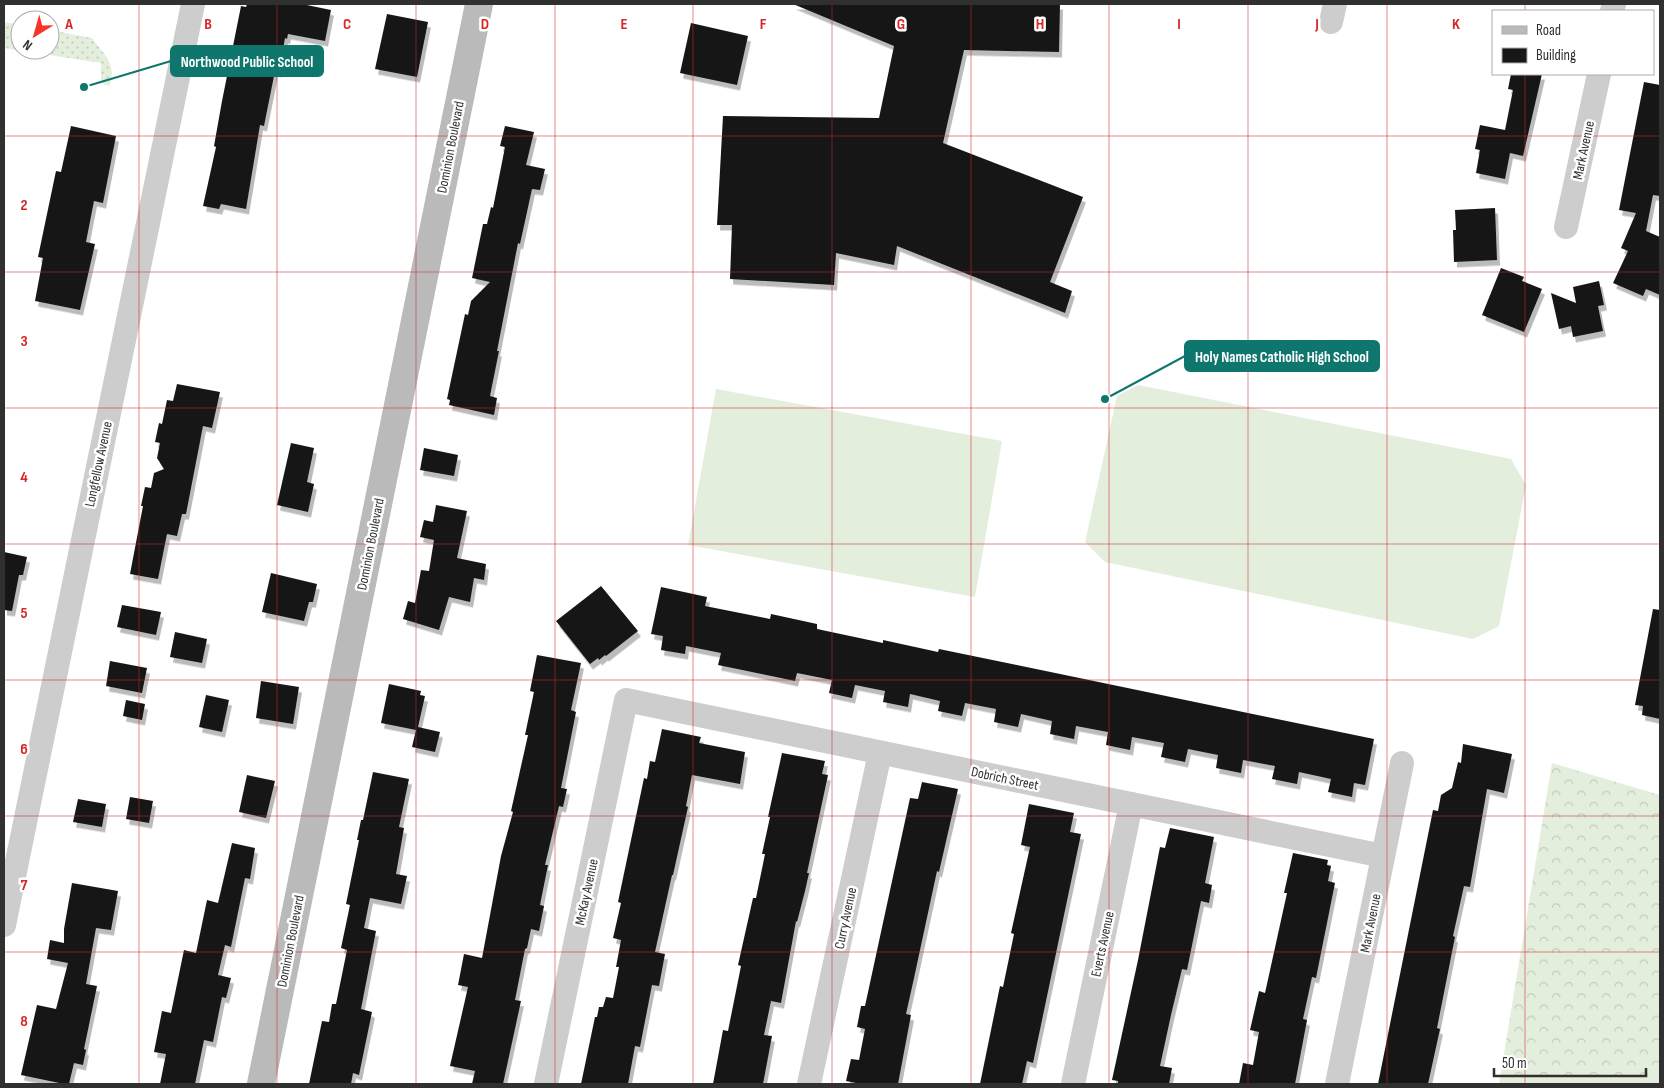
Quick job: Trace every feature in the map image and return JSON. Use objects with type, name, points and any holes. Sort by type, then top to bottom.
[{"type":"street","name":"Longfellow Avenue","points":[[4,925],[193,4]]},
{"type":"street","name":"Dominion Boulevard","points":[[261,1084],[479,4]]},
{"type":"street","name":"Mark Avenue","points":[[1566,227],[1599,75]]},
{"type":"street","name":"Dobrich Street","points":[[626,700],[1384,856]]},
{"type":"street","name":"McKay Avenue","points":[[546,1084],[626,700]]},
{"type":"street","name":"Curry Avenue","points":[[810,1084],[880,753]]},
{"type":"street","name":"Mark Avenue","points":[[1337,1084],[1402,763]]},
{"type":"street","name":"Everts Avenue","points":[[1073,1084],[1131,804]]},
{"type":"green space","points":[[4,22],[10,23],[10,49],[4,48]]},
{"type":"green space","points":[[60,32],[92,38],[105,55],[112,70],[110,85],[105,85],[101,80],[101,63],[60,57]]},
{"type":"green space","points":[[1138,385],[1511,459],[1526,485],[1499,626],[1473,639],[1105,562],[1085,542],[1117,396]]},
{"type":"green space","points":[[716,389],[1002,441],[975,597],[688,545]]},
{"type":"green space","points":[[1552,763],[1660,795],[1660,1084],[1499,1084]]},
{"type":"building","points":[[247,4],[302,4],[331,10],[325,41],[288,34],[287,39],[285,38],[279,72],[275,71],[264,126],[260,125],[246,209],[221,204],[219,209],[203,206],[216,147],[214,146],[241,6],[246,7]]},
{"type":"building","points":[[793,4],[1060,4],[1059,52],[964,50],[943,143],[1083,197],[1050,282],[1072,291],[1065,313],[897,246],[894,265],[836,253],[834,285],[730,279],[732,225],[717,225],[723,116],[879,118],[894,46]]},
{"type":"building","points":[[387,14],[428,22],[417,77],[375,69]]},
{"type":"building","points":[[691,23],[748,36],[737,85],[680,73]]},
{"type":"building","points":[[1511,75],[1542,75],[1523,156],[1510,153],[1505,179],[1476,173],[1480,150],[1475,149],[1480,125],[1505,130],[1513,90],[1508,89]]},
{"type":"building","points":[[1644,82],[1660,85],[1660,196],[1653,195],[1646,231],[1660,237],[1660,295],[1646,289],[1643,296],[1613,283],[1628,251],[1621,248],[1636,213],[1619,210]]},
{"type":"building","points":[[71,126],[116,136],[103,203],[94,201],[86,242],[95,244],[80,310],[35,301],[43,258],[38,257],[56,171],[61,172]]},
{"type":"building","points":[[505,126],[534,132],[526,165],[545,169],[540,190],[532,189],[520,244],[518,243],[490,396],[497,398],[494,415],[449,405],[450,400],[447,399],[465,314],[468,315],[471,301],[490,282],[472,278],[483,224],[487,224],[491,207],[493,208],[505,147],[500,146]]},
{"type":"building","points":[[1495,208],[1497,260],[1454,262],[1453,230],[1456,230],[1455,210]]},
{"type":"building","points":[[1501,268],[1524,277],[1522,281],[1542,289],[1524,332],[1482,315]]},
{"type":"building","points":[[1599,281],[1604,305],[1598,306],[1603,331],[1573,337],[1571,326],[1559,329],[1551,293],[1576,303],[1573,287]]},
{"type":"building","points":[[177,384],[220,392],[212,428],[203,426],[186,514],[182,514],[177,536],[167,534],[158,579],[130,574],[145,487],[151,488],[154,473],[164,469],[157,458],[160,443],[155,442],[159,423],[162,424],[167,400],[173,401]]},
{"type":"building","points":[[291,443],[314,448],[307,482],[314,484],[308,512],[277,505]]},
{"type":"building","points":[[424,448],[458,455],[454,476],[420,470]]},
{"type":"building","points":[[436,505],[467,511],[457,558],[486,564],[484,580],[474,578],[470,602],[449,597],[439,630],[403,619],[408,601],[415,603],[421,570],[429,571],[434,540],[420,537],[424,520],[433,522]]},
{"type":"building","points":[[4,552],[27,557],[23,575],[19,575],[12,611],[4,610]]},
{"type":"building","points":[[271,573],[317,584],[313,602],[309,602],[304,621],[262,612]]},
{"type":"building","points":[[601,586],[638,631],[606,656],[599,660],[598,658],[590,664],[556,621]]},
{"type":"building","points":[[661,587],[707,597],[705,606],[770,619],[771,614],[817,624],[817,629],[883,643],[883,640],[938,652],[939,649],[1374,739],[1365,785],[1354,783],[1352,797],[1328,792],[1331,779],[1299,772],[1297,784],[1272,779],[1275,766],[1243,760],[1241,773],[1216,768],[1218,755],[1188,749],[1185,762],[1161,757],[1164,743],[1132,737],[1130,750],[1106,745],[1108,732],[1076,726],[1074,739],[1050,734],[1052,721],[1021,714],[1018,727],[994,722],[996,709],[965,703],[962,716],[938,711],[940,701],[910,694],[908,707],[883,702],[885,691],[855,685],[852,698],[829,693],[832,680],[797,673],[795,681],[718,665],[721,653],[686,646],[685,654],[661,650],[663,636],[651,634]]},
{"type":"building","points":[[122,605],[161,612],[156,635],[117,627]]},
{"type":"building","points":[[1653,609],[1660,610],[1660,719],[1642,715],[1643,706],[1635,705]]},
{"type":"building","points":[[175,632],[207,639],[202,663],[170,657]]},
{"type":"building","points":[[537,655],[581,663],[571,710],[576,712],[561,788],[567,789],[563,807],[559,806],[545,865],[548,865],[540,905],[544,906],[539,931],[531,929],[527,948],[525,949],[515,1000],[521,1001],[503,1084],[472,1084],[475,1071],[450,1066],[468,987],[458,985],[464,954],[482,958],[501,856],[513,812],[511,811],[528,735],[525,735],[534,692],[530,691]]},
{"type":"building","points":[[110,661],[147,668],[142,693],[106,686]]},
{"type":"building","points":[[261,681],[299,687],[293,724],[256,718]]},
{"type":"building","points":[[389,684],[421,691],[420,695],[425,696],[418,727],[440,732],[435,752],[412,747],[416,730],[381,723]]},
{"type":"building","points":[[206,695],[229,700],[222,732],[199,727]]},
{"type":"building","points":[[126,700],[145,704],[142,720],[123,716]]},
{"type":"building","points":[[662,729],[701,737],[699,743],[745,752],[740,784],[692,775],[686,806],[688,807],[655,952],[665,954],[659,986],[652,985],[640,1047],[635,1046],[628,1084],[581,1084],[595,1017],[597,1017],[599,1007],[603,1007],[606,997],[613,998],[619,967],[616,967],[621,940],[613,938],[621,903],[618,902],[644,778],[647,779],[650,761],[655,762]]},
{"type":"building","points":[[1463,744],[1512,754],[1504,793],[1487,789],[1470,887],[1464,886],[1453,936],[1455,937],[1437,1028],[1440,1029],[1428,1084],[1378,1084],[1433,810],[1438,811],[1441,795],[1452,788],[1458,762],[1461,763]]},
{"type":"building","points":[[782,753],[825,761],[822,774],[828,775],[807,873],[809,873],[796,921],[781,1003],[771,1001],[764,1035],[772,1036],[763,1084],[713,1084],[723,1030],[728,1031],[741,966],[738,965],[753,898],[756,898],[765,854],[762,854],[770,817],[768,817]]},
{"type":"building","points":[[373,772],[409,779],[399,827],[404,828],[396,874],[407,876],[401,904],[370,898],[364,928],[376,931],[361,1009],[372,1012],[359,1075],[353,1073],[351,1084],[309,1084],[322,1021],[329,1022],[332,1004],[336,1004],[347,950],[341,948],[350,905],[346,904],[359,840],[357,840],[361,820],[363,820]]},
{"type":"building","points":[[247,775],[275,781],[266,818],[239,812]]},
{"type":"building","points":[[922,782],[958,789],[939,872],[937,871],[906,1014],[911,1015],[898,1084],[861,1084],[846,1081],[851,1059],[859,1060],[865,1029],[857,1027],[861,1006],[865,1006],[910,798],[918,799]]},
{"type":"building","points":[[130,797],[153,801],[149,823],[126,819]]},
{"type":"building","points":[[78,799],[106,804],[102,827],[73,822]]},
{"type":"building","points":[[1029,804],[1074,813],[1070,832],[1081,834],[1033,1063],[1027,1061],[1022,1084],[980,1084],[1000,986],[1003,987],[1014,934],[1011,933],[1030,847],[1021,845]]},
{"type":"building","points":[[1170,828],[1214,837],[1205,883],[1212,885],[1209,903],[1201,901],[1187,970],[1182,969],[1171,1015],[1160,1066],[1172,1068],[1169,1084],[1118,1084],[1118,1081],[1112,1080],[1160,847],[1165,848]]},
{"type":"building","points":[[232,843],[255,848],[250,879],[245,878],[231,947],[225,945],[218,975],[231,978],[226,998],[222,997],[213,1042],[204,1040],[195,1084],[160,1084],[166,1054],[154,1052],[162,1011],[171,1013],[184,950],[196,953],[207,900],[218,903]]},
{"type":"building","points":[[1293,853],[1328,860],[1327,865],[1331,866],[1328,881],[1335,883],[1316,978],[1312,977],[1303,1019],[1307,1020],[1295,1084],[1239,1084],[1243,1063],[1253,1065],[1259,1032],[1250,1030],[1259,991],[1265,993],[1287,893],[1284,893]]},
{"type":"building","points":[[72,883],[118,891],[111,930],[96,928],[86,984],[97,986],[84,1049],[86,1050],[83,1065],[74,1063],[69,1084],[64,1084],[21,1075],[37,1005],[56,1009],[68,963],[47,959],[50,940],[64,943],[64,929]]},
{"type":"place","name":"Northwood Public School","points":[[84,87]]},
{"type":"place","name":"Holy Names Catholic High School","points":[[1105,399]]}]
